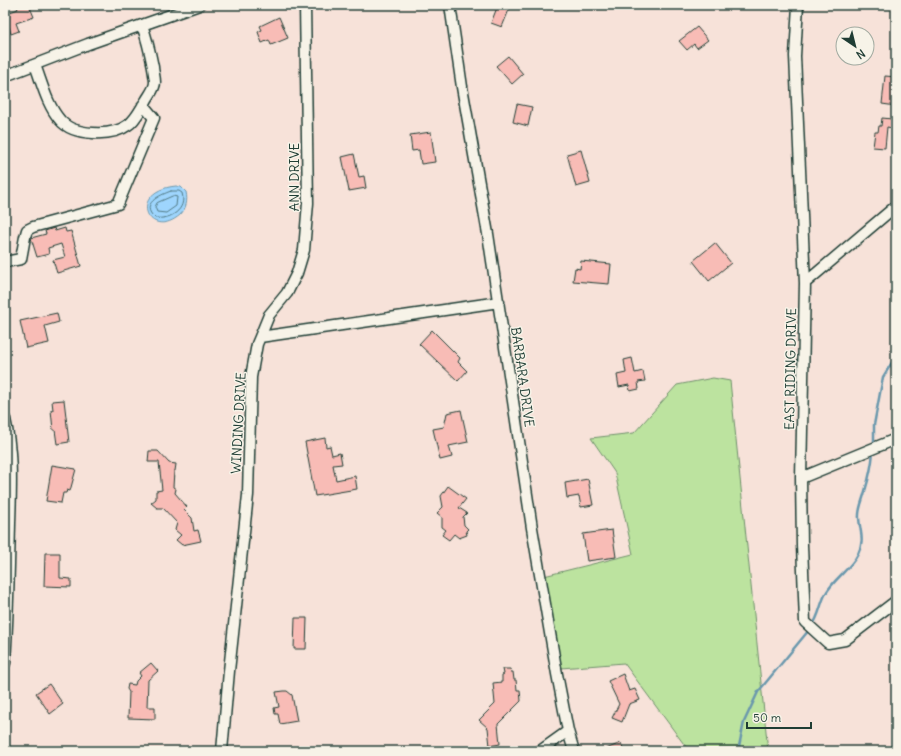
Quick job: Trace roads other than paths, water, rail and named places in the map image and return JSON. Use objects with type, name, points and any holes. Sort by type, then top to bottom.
[{"type":"street","points":[[5,76],[199,5]]},
{"type":"street","name":"ANN DRIVE","points":[[260,337],[269,315],[287,293],[294,280],[304,250],[308,203],[305,5]]},
{"type":"street","name":"BARBARA DRIVE","points":[[450,5],[462,87],[499,302],[533,532],[556,674],[568,731],[574,751]]},
{"type":"street","name":"EAST RIDING DRIVE","points":[[798,5],[795,56],[805,283],[801,478],[805,622],[828,643],[846,640],[896,601]]},
{"type":"street","points":[[35,64],[52,108],[60,121],[72,129],[103,134],[120,129],[129,125],[143,105],[155,82],[147,40],[142,25]]},
{"type":"street","points":[[5,262],[21,259],[24,237],[27,230],[33,226],[118,204],[154,118],[143,105]]},
{"type":"street","points":[[805,283],[896,206]]},
{"type":"street","points":[[260,337],[499,302]]},
{"type":"street","name":"WINDING DRIVE","points":[[222,751],[248,495],[251,377],[257,344],[260,337]]},
{"type":"street","points":[[5,420],[11,448],[12,471],[9,590],[5,664]]},
{"type":"street","points":[[801,478],[896,439]]},
{"type":"street","points":[[540,751],[568,731]]},
{"type":"water","points":[[176,186],[181,187],[186,192],[186,205],[182,213],[169,222],[159,223],[151,219],[147,212],[147,204],[151,196],[161,190]]},
{"type":"waterway","points":[[894,261],[896,269]]},
{"type":"waterway","points":[[874,445],[874,425],[883,377],[896,356]]},
{"type":"waterway","points":[[812,626],[828,589],[851,565],[860,549],[862,536],[859,511],[869,476],[873,452]]},
{"type":"waterway","points":[[738,751],[744,722],[758,692],[809,630]]}]
